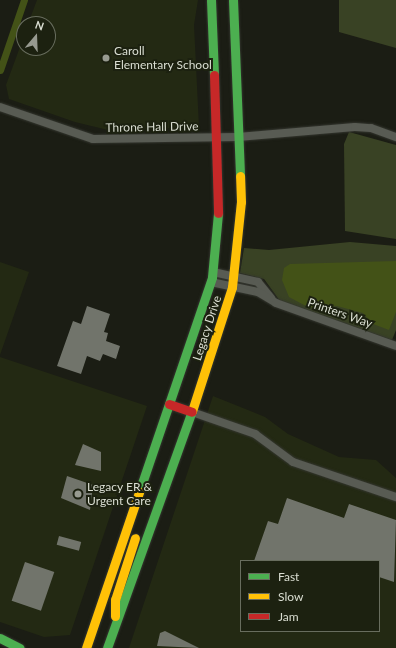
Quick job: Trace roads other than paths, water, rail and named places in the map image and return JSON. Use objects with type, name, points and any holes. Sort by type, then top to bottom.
[{"type":"main road","name":"Legacy Drive","points":[[86,648],[211,282],[213,272],[220,213],[218,137],[211,0]]},
{"type":"main road","name":"Legacy Drive","points":[[107,648],[192,412],[234,277],[240,227],[233,0]]},
{"type":"main road","points":[[169,404],[192,412]]},
{"type":"main road","points":[[125,534],[145,542]]},
{"type":"main road","points":[[115,625],[115,600],[135,538]]},
{"type":"main road","points":[[0,638],[20,648]]},
{"type":"street","name":"Throne Hall Drive","points":[[2,108],[93,139],[127,141],[238,137],[355,127],[371,128],[396,137]]},
{"type":"street","points":[[213,272],[260,283],[276,303]]},
{"type":"street","name":"Printers Way","points":[[211,282],[258,292],[276,303],[396,346]]},
{"type":"street","points":[[192,412],[255,434],[293,462],[396,498]]},
{"type":"waterway","points":[[0,70],[24,0]]},
{"type":"place","name":"Caroll Elementary School","points":[[106,58]]},
{"type":"place","name":"Legacy ER & Urgent Care","points":[[78,494]]}]
